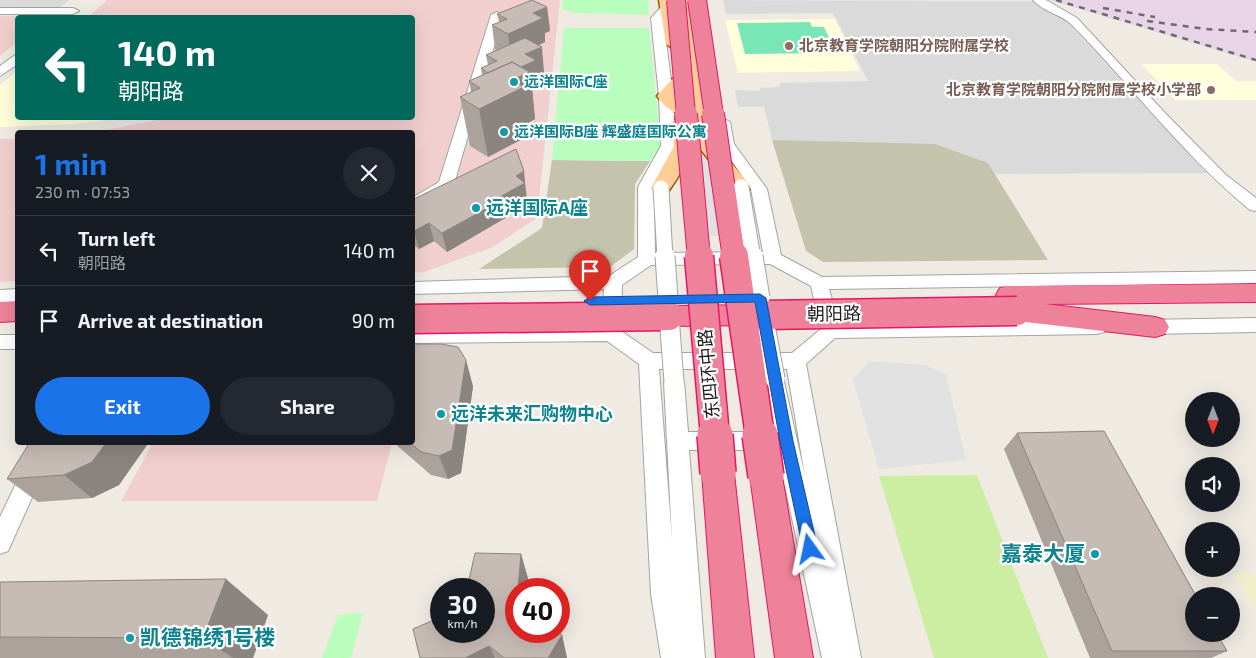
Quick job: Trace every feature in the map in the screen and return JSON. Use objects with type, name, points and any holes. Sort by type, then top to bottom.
[{"type":"highway","name":"东四环中路","points":[[683,8],[718,473],[735,658]]},
{"type":"highway","points":[[683,8],[766,476],[794,658]]},
{"type":"highway","points":[[1013,303],[1117,278]]},
{"type":"highway","name":"朝阳路","points":[[415,305],[669,308],[762,307],[1013,303],[1256,293]]},
{"type":"highway","points":[[1013,303],[1155,327]]},
{"type":"highway","name":"朝阳路","points":[[1013,303],[1256,306]]},
{"type":"highway","name":"朝阳路","points":[[415,320],[669,308]]},
{"type":"highway","points":[[0,312],[15,312]]},
{"type":"highway","points":[[0,324],[15,323]]},
{"type":"main road","points":[[673,103],[678,83],[683,8]]},
{"type":"main road","points":[[683,8],[708,146],[742,187]]},
{"type":"main road","name":"东四环中路","points":[[661,188],[684,146],[673,103]]},
{"type":"street","points":[[1038,0],[1073,20],[1201,158],[1221,178],[1256,206]]},
{"type":"street","points":[[683,8],[727,144],[759,188],[773,258]]},
{"type":"street","name":"东四环中路","points":[[647,259],[646,187],[668,146],[683,8]]},
{"type":"street","points":[[0,11],[73,11]]},
{"type":"street","points":[[415,203],[446,184],[497,15]]},
{"type":"street","points":[[0,20],[15,21]]},
{"type":"street","points":[[0,72],[15,60]]},
{"type":"street","points":[[742,187],[786,441],[835,658]]},
{"type":"street","name":"东四环中路","points":[[661,188],[692,658]]},
{"type":"street","points":[[415,288],[613,282],[647,259],[773,258],[819,283],[831,331],[796,362],[649,362],[611,334],[415,336]]},
{"type":"street","name":"朝阳路","points":[[819,283],[1256,277]]},
{"type":"street","points":[[611,334],[613,282]]},
{"type":"street","points":[[0,296],[15,295]]},
{"type":"street","name":"朝阳路","points":[[831,331],[998,327],[1256,325]]},
{"type":"street","points":[[0,342],[15,342]]},
{"type":"street","points":[[649,362],[664,594],[674,658]]},
{"type":"street","points":[[796,362],[848,658]]},
{"type":"street","points":[[677,441],[786,441]]},
{"type":"street","points":[[0,542],[8,512],[46,445]]},
{"type":"shaded area","points":[[0,0],[69,0],[58,9],[0,9]]},
{"type":"shaded area","points":[[107,0],[560,0],[537,218],[493,247],[424,272],[415,273],[415,130],[105,130],[158,120],[415,120],[415,15],[90,15]]},
{"type":"shaded area","points":[[723,0],[1035,1],[1068,23],[1207,173],[995,174],[988,163],[829,142],[772,140],[764,107],[738,107],[735,90],[760,91],[760,88],[779,87],[780,83],[868,81],[833,13],[726,14]]},
{"type":"shaded area","points":[[1050,0],[1256,0],[1256,62]]},
{"type":"shaded area","points":[[0,16],[15,16],[15,44],[0,56]]},
{"type":"shaded area","name":"北京教育学院朝阳分院附属学校","points":[[835,19],[860,71],[738,73],[725,20]]},
{"type":"shaded area","name":"北京教育学院朝阳分院附属学校小学部","points":[[1141,64],[1217,64],[1236,81],[1256,81],[1256,100],[1175,100]]},
{"type":"shaded area","points":[[15,73],[15,120],[108,120],[73,124],[0,127],[0,85]]},
{"type":"shaded area","points":[[0,139],[15,139],[15,281],[0,282]]},
{"type":"shaded area","points":[[772,140],[935,144],[988,163],[1048,260],[823,262],[806,251]]},
{"type":"shaded area","points":[[681,156],[709,156],[720,236],[688,236]]},
{"type":"shaded area","points":[[552,160],[650,161],[635,184],[634,249],[610,267],[479,269],[542,228]]},
{"type":"shaded area","points":[[869,361],[924,365],[946,374],[966,460],[879,469],[853,380]]},
{"type":"shaded area","points":[[152,445],[391,445],[377,501],[121,501]]},
{"type":"shaded area","points":[[1240,574],[1256,574],[1256,612],[1235,577],[1240,577]]},
{"type":"green space","points":[[563,0],[648,0],[649,15],[574,13],[562,9]]},
{"type":"green space","points":[[810,22],[812,27],[824,27],[836,53],[745,54],[737,23]]},
{"type":"green space","points":[[564,28],[649,28],[661,146],[650,161],[552,160]]},
{"type":"green space","points":[[977,475],[1048,658],[934,658],[879,476]]},
{"type":"green space","points":[[363,613],[351,658],[322,658],[338,615]]},
{"type":"building","points":[[532,0],[547,7],[533,13],[543,18],[508,34],[492,25],[507,19],[497,14]]},
{"type":"building","points":[[525,38],[542,47],[525,54],[536,60],[521,67],[512,62],[488,73],[481,68],[497,61],[486,55]]},
{"type":"building","points":[[512,62],[530,72],[512,80],[524,87],[479,109],[460,97],[480,88],[469,81]]},
{"type":"building","points":[[516,149],[524,171],[516,176],[525,183],[500,197],[504,199],[442,233],[429,223],[415,230],[415,199]]},
{"type":"building","name":"远洋未来汇购物中心","points":[[415,344],[441,344],[458,347],[466,360],[452,450],[439,456],[421,452],[413,445],[415,445]]},
{"type":"building","name":"嘉泰大厦","points":[[1104,431],[1191,587],[1185,587],[1185,642],[1222,642],[1227,651],[1112,651],[1017,433]]},
{"type":"building","points":[[28,445],[105,445],[92,462],[64,475],[7,479]]},
{"type":"building","points":[[475,553],[521,554],[519,578],[505,578],[505,643],[557,643],[548,658],[504,658],[489,646],[465,658],[420,658],[413,629],[430,622],[430,643],[495,643],[495,578],[469,578]]},
{"type":"building","points":[[226,579],[203,638],[0,637],[0,582]]},
{"type":"railway","points":[[1056,0],[1256,60]]},
{"type":"railway","points":[[1103,8],[1155,17]]},
{"type":"railway","points":[[1147,21],[1206,29],[1256,32]]},
{"type":"place","name":"北京教育学院朝阳分院附属学校","points":[[789,46]]},
{"type":"place","name":"远洋国际C座","points":[[514,82]]},
{"type":"place","name":"北京教育学院朝阳分院附属学校小学部","points":[[1211,90]]},
{"type":"place","name":"远洋国际B座 辉盛庭国际公寓","points":[[504,132]]},
{"type":"place","name":"远洋国际A座","points":[[476,208]]},
{"type":"place","name":"远洋未来汇购物中心","points":[[441,414]]},
{"type":"place","name":"嘉泰大厦","points":[[1095,554]]},
{"type":"place","name":"凯德锦绣1号楼","points":[[130,638]]},
{"type":"route","points":[[590,301],[760,298],[786,441],[810,549]]}]
